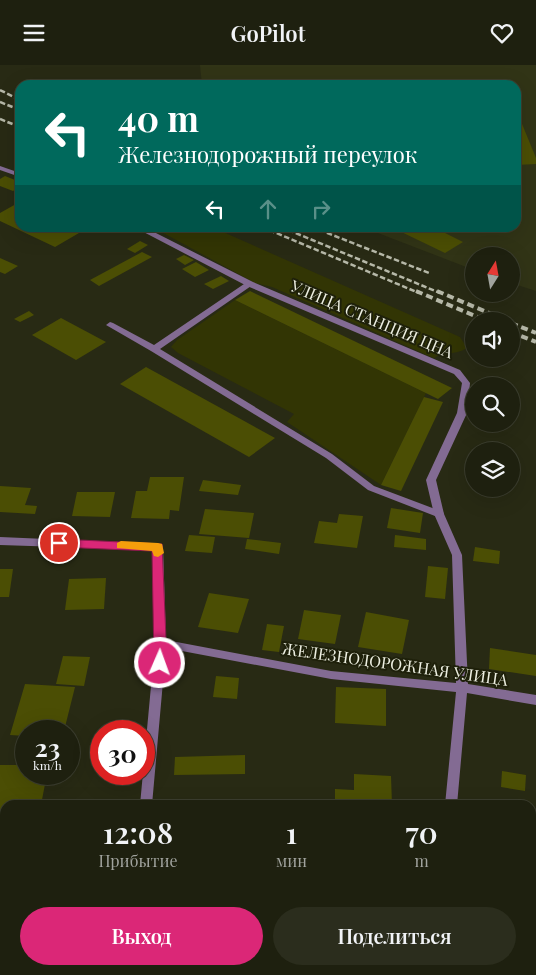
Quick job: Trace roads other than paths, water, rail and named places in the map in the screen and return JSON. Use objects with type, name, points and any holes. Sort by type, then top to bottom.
[{"type":"street","points":[[0,168],[15,173]]},
{"type":"street","name":"УЛИЦА СТАНЦИЯ ЦНА","points":[[147,232],[250,284],[457,372],[466,383],[462,413],[431,480],[439,514]]},
{"type":"street","points":[[154,349],[250,284]]},
{"type":"street","points":[[110,325],[154,349],[329,456],[371,488],[439,514],[457,555],[462,689],[451,800]]},
{"type":"street","points":[[0,541],[158,547],[161,643],[146,800]]},
{"type":"street","name":"ЖЕЛЕЗНОДОРОЖНАЯ УЛИЦА","points":[[161,643],[331,675],[462,689],[536,700]]},
{"type":"railway","points":[[0,90],[15,98]]},
{"type":"railway","points":[[0,102],[15,108]]},
{"type":"railway","points":[[0,119],[15,125]]},
{"type":"railway","points":[[274,232],[419,293]]},
{"type":"railway","points":[[293,232],[440,293]]},
{"type":"railway","points":[[325,232],[429,273]]},
{"type":"railway","points":[[416,291],[466,312]]},
{"type":"railway","points":[[437,291],[487,312]]},
{"type":"railway","points":[[520,327],[536,333]]},
{"type":"railway","points":[[520,336],[536,342]]}]
